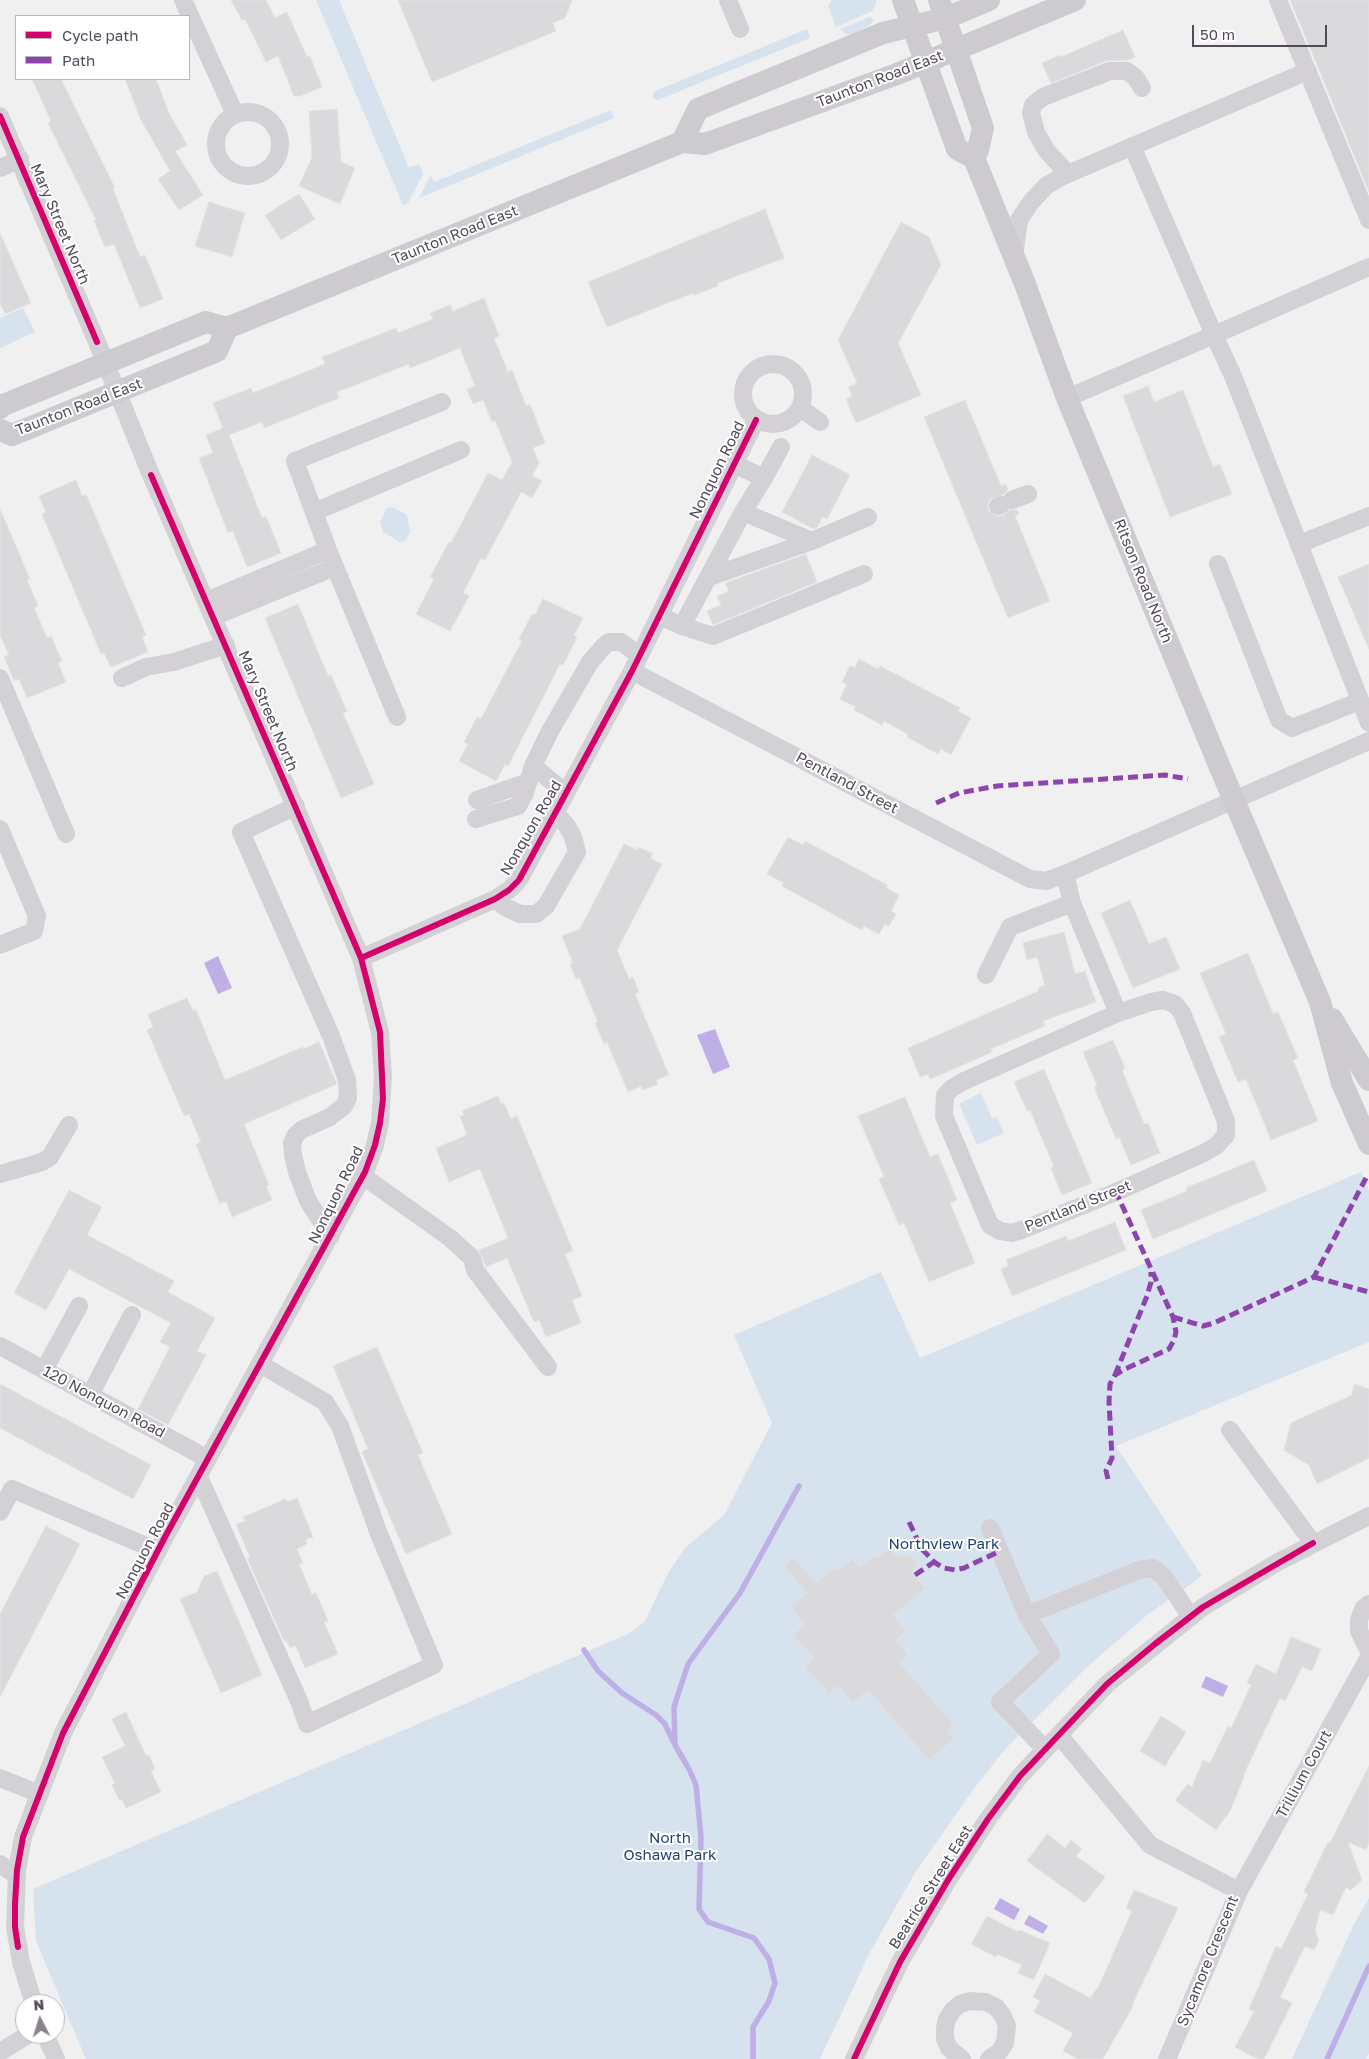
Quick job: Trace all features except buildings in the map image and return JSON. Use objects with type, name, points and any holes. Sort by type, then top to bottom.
[{"type":"main road","name":"Ritson Road North","points":[[903,0],[958,150],[974,158],[1067,398],[1320,1002],[1342,1083],[1369,1144]]},
{"type":"main road","points":[[682,142],[698,109],[883,33],[912,26],[942,9],[989,0]]},
{"type":"main road","name":"Taunton Road East","points":[[0,408],[206,322],[227,328],[682,142],[705,144],[925,62],[1075,0]]},
{"type":"main road","points":[[942,9],[983,128],[978,150],[974,158]]},
{"type":"main road","name":"Taunton Road East","points":[[0,430],[12,435],[217,352],[227,328]]},
{"type":"main road","name":"Ritson Road North","points":[[1320,1002],[1369,1080]]},
{"type":"street","points":[[183,0],[190,15]]},
{"type":"street","points":[[728,0],[740,29]]},
{"type":"street","points":[[1278,0],[1369,220]]},
{"type":"street","points":[[190,15],[235,114]]},
{"type":"street","points":[[1064,175],[1036,132],[1031,113],[1033,105],[1043,97],[1110,71],[1127,71],[1136,78],[1142,88]]},
{"type":"street","points":[[1014,258],[1019,220],[1031,202],[1046,186],[1064,175],[1308,71]]},
{"type":"street","name":"Mary Street North","points":[[0,116],[20,159],[151,476],[361,958]]},
{"type":"street","points":[[1132,146],[1214,336],[1224,352],[1369,723]]},
{"type":"street","points":[[0,168],[20,159]]},
{"type":"street","points":[[1067,398],[1214,336],[1369,267]]},
{"type":"street","points":[[771,364],[784,366],[793,371],[802,386],[803,399],[800,408],[793,417],[784,422],[774,424],[756,420],[747,410],[743,397],[743,387],[747,378],[761,366],[771,364]]},
{"type":"street","points":[[397,717],[328,550],[295,461],[442,402]]},
{"type":"street","points":[[800,408],[820,422]]},
{"type":"street","name":"Nonquon Road","points":[[30,1994],[21,1962],[7,1927],[23,1837],[63,1733],[158,1551],[363,1176],[375,1145],[380,1123],[383,1077],[380,1032],[361,958],[495,899],[509,890],[519,880],[660,616],[756,420]]},
{"type":"street","points":[[682,626],[781,447]]},
{"type":"street","points":[[314,512],[461,450]]},
{"type":"street","points":[[734,464],[764,478]]},
{"type":"street","points":[[744,512],[812,541]]},
{"type":"street","points":[[712,570],[812,541],[868,516]]},
{"type":"street","points":[[1301,546],[1310,540],[1369,516]]},
{"type":"street","points":[[707,519],[733,532]]},
{"type":"street","points":[[209,609],[328,550]]},
{"type":"street","points":[[690,554],[712,570]]},
{"type":"street","points":[[1218,564],[1279,720],[1292,728],[1360,701]]},
{"type":"street","points":[[209,609],[335,567]]},
{"type":"street","points":[[660,616],[682,626],[713,636],[864,574]]},
{"type":"street","name":"Pentland Street","points":[[476,819],[518,806],[549,733],[586,669],[608,642],[621,642],[635,663],[1030,879],[1046,881],[1065,874],[1369,741]]},
{"type":"street","points":[[122,678],[146,667],[174,662],[226,645]]},
{"type":"street","points":[[0,678],[66,834]]},
{"type":"street","points":[[477,800],[531,774],[566,793]]},
{"type":"street","points":[[296,806],[241,832],[332,1036],[348,1080],[348,1098],[339,1112],[301,1130],[295,1136],[292,1143],[297,1172],[308,1200],[331,1236]]},
{"type":"street","points":[[495,899],[520,914],[536,914],[546,906],[577,852],[568,826],[555,812]]},
{"type":"street","points":[[0,829],[37,916],[34,931],[0,945]]},
{"type":"street","points":[[1065,874],[1072,903],[1118,1013]]},
{"type":"street","points":[[986,975],[1010,927],[1072,903]]},
{"type":"street","name":"Pentland Street","points":[[1163,1000],[1175,1004],[1182,1014],[1226,1121],[1226,1135],[1216,1146],[1204,1153],[1116,1192],[1022,1230],[1011,1233],[1000,1232],[990,1225],[984,1214],[944,1116],[945,1095],[964,1081],[1118,1013],[1163,1000]]},
{"type":"street","points":[[0,1174],[42,1162],[50,1157],[69,1125]]},
{"type":"street","points":[[363,1176],[450,1238],[472,1258],[475,1270],[548,1367]]},
{"type":"street","points":[[44,1370],[79,1306]]},
{"type":"street","points":[[90,1395],[132,1315]]},
{"type":"street","name":"120 Nonquon Road","points":[[0,1346],[208,1459]]},
{"type":"street","points":[[199,1477],[299,1701],[307,1724],[434,1665],[379,1534],[340,1426],[325,1402],[260,1364]]},
{"type":"street","points":[[1230,1430],[1313,1543]]},
{"type":"street","points":[[0,1512],[12,1489],[158,1551]]},
{"type":"street","name":"Beatrice Street East","points":[[854,2059],[900,1962],[948,1880],[988,1820],[1020,1776],[1107,1684],[1211,1602],[1313,1543],[1369,1516]]},
{"type":"street","points":[[990,1528],[1027,1615],[1051,1654],[1000,1702],[1046,1750]]},
{"type":"street","points":[[1027,1615],[1139,1570],[1153,1568],[1164,1577],[1191,1617]]},
{"type":"street","points":[[1369,1604],[1364,1609],[1359,1620],[1359,1631],[1363,1643],[1369,1652]]},
{"type":"street","name":"Trillium Court","points":[[1239,1891],[1369,1657]]},
{"type":"street","name":"Sycamore Crescent","points":[[1059,1735],[1150,1845],[1239,1891],[1167,2059]]},
{"type":"street","points":[[0,1778],[40,1794]]},
{"type":"street","points":[[0,1864],[17,1876]]},
{"type":"street","points":[[962,2059],[950,2048],[945,2039],[945,2028],[947,2019],[953,2010],[960,2004],[970,2001],[986,2002],[996,2007],[1003,2016],[1007,2033],[1005,2043],[998,2057]]},
{"type":"street","points":[[0,2052],[15,2043]]},
{"type":"street","points":[[50,2044],[56,2059]]},
{"type":"green space","points":[[316,0],[339,0],[409,168],[419,164],[423,174],[408,203],[403,205]]},
{"type":"green space","points":[[832,0],[876,0],[876,4],[872,11],[836,27],[828,6]]},
{"type":"green space","points":[[870,17],[874,20],[871,24],[853,34],[846,34],[840,29]]},
{"type":"green space","points":[[807,29],[810,38],[658,100],[653,98],[653,92]]},
{"type":"green space","points":[[611,110],[614,118],[419,198],[431,175],[434,182]]},
{"type":"green space","points":[[23,308],[35,332],[0,348],[0,318]]},
{"type":"green space","points":[[393,507],[407,515],[410,532],[406,540],[400,542],[383,532],[380,522],[387,508]]},
{"type":"green space","points":[[981,1093],[992,1118],[997,1117],[1004,1133],[977,1145],[959,1104]]},
{"type":"green space","points":[[1361,1172],[1369,1191],[1369,1342],[1116,1446],[1202,1576],[1146,1616],[1086,1668],[1006,1748],[976,1786],[916,1871],[869,1954],[820,2059],[86,2059],[65,2009],[65,1994],[58,1994],[36,1941],[33,1889],[630,1633],[645,1621],[668,1573],[685,1548],[724,1515],[772,1423],[734,1335],[881,1272],[920,1358]]},
{"type":"green space","points":[[1369,1898],[1369,2053],[1366,2059],[1292,2059],[1352,1928]]},
{"type":"shaded area","points":[[218,956],[232,988],[218,994],[204,963]]},
{"type":"shaded area","points":[[715,1029],[730,1067],[713,1074],[697,1035]]},
{"type":"shaded area","points":[[1206,1676],[1228,1686],[1223,1697],[1201,1687]]},
{"type":"shaded area","points":[[1000,1898],[1020,1909],[1014,1920],[994,1909]]},
{"type":"shaded area","points":[[1029,1915],[1048,1926],[1043,1934],[1024,1924]]},
{"type":"waterway","points":[[753,2059],[753,2027],[769,2001],[775,1983],[769,1959],[754,1938],[708,1922],[699,1909],[701,1837],[696,1785],[675,1745],[674,1707],[688,1664],[740,1593],[799,1486]]},
{"type":"waterway","points":[[584,1650],[598,1671],[622,1693],[656,1715],[665,1724],[673,1741]]},
{"type":"waterway","points":[[1327,2059],[1369,1966]]},
{"type":"marked path","points":[[936,803],[959,793],[997,786],[1165,775],[1188,779]]},
{"type":"marked path","points":[[1173,1317],[1203,1326],[1214,1323],[1314,1277],[1366,1178]]},
{"type":"marked path","points":[[1108,1479],[1106,1471],[1112,1458],[1110,1384],[1115,1375],[1125,1369],[1169,1349],[1176,1332],[1173,1317],[1116,1192]]},
{"type":"marked path","points":[[1115,1375],[1147,1296],[1151,1282],[1151,1272]]},
{"type":"marked path","points":[[1314,1277],[1369,1292]]},
{"type":"marked path","points":[[909,1522],[922,1549],[934,1562],[944,1568],[955,1570],[964,1568],[1000,1551]]},
{"type":"marked path","points":[[915,1575],[934,1562]]},
{"type":"cycle path","points":[[0,116],[97,342]]},
{"type":"cycle path","points":[[361,958],[495,899],[509,890],[519,880],[632,671],[756,420]]},
{"type":"cycle path","points":[[18,1947],[15,1927],[15,1904],[17,1870],[23,1837],[63,1733],[165,1537],[365,1172],[375,1145],[383,1099],[380,1032],[361,958],[151,475]]},
{"type":"cycle path","points":[[854,2059],[900,1962],[948,1880],[988,1819],[1020,1776],[1107,1684],[1155,1644],[1203,1607],[1313,1543]]},
{"type":"park label","name":"Northview Park","points":[[944,1544]]},
{"type":"park label","name":"North Oshawa Park","points":[[670,1846]]}]
